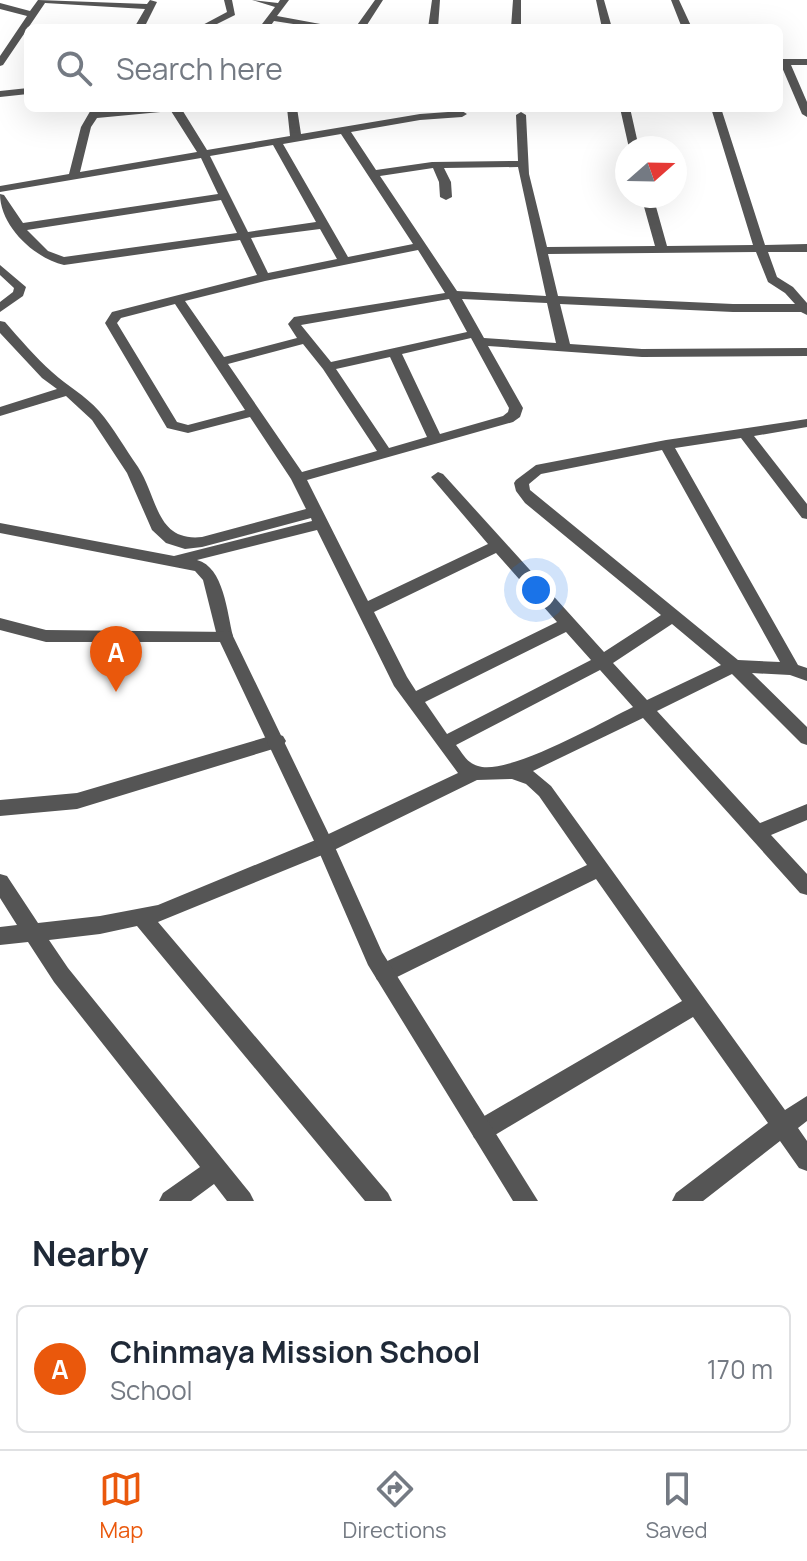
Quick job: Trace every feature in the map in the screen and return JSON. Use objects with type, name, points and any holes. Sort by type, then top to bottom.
[{"type":"street","points":[[26,24],[43,0],[152,4],[141,24]]},
{"type":"street","points":[[210,24],[232,13],[228,0]]},
{"type":"street","points":[[256,0],[282,3],[267,24]]},
{"type":"street","points":[[363,24],[379,0]]},
{"type":"street","points":[[433,24],[436,0]]},
{"type":"street","points":[[516,24],[517,0]]},
{"type":"street","points":[[600,0],[606,24]]},
{"type":"street","points":[[675,0],[685,24]]},
{"type":"street","points":[[0,6],[32,14]]},
{"type":"street","points":[[271,18],[311,24]]},
{"type":"street","points":[[7,56],[24,27]]},
{"type":"street","points":[[783,62],[807,62]]},
{"type":"street","points":[[783,64],[807,114]]},
{"type":"street","points":[[0,94],[24,91]]},
{"type":"street","points":[[73,178],[82,137],[95,112]]},
{"type":"street","points":[[178,112],[205,156],[264,277]]},
{"type":"street","points":[[292,112],[296,140]]},
{"type":"street","points":[[527,112],[522,164],[564,348]]},
{"type":"street","points":[[626,112],[631,136]]},
{"type":"street","points":[[717,112],[772,279],[789,290],[806,309]]},
{"type":"street","points":[[0,189],[420,117],[462,114]]},
{"type":"street","points":[[298,478],[436,441],[515,414],[516,408],[453,295],[345,131]]},
{"type":"street","points":[[277,143],[344,261]]},
{"type":"street","points":[[375,174],[437,165],[522,164]]},
{"type":"street","points":[[437,165],[445,182],[446,197]]},
{"type":"street","points":[[21,227],[224,196]]},
{"type":"street","points":[[0,197],[44,255],[52,260],[64,261],[322,225]]},
{"type":"street","points":[[650,208],[662,249]]},
{"type":"street","points":[[254,412],[188,429],[172,425],[111,323],[116,315],[264,277],[421,246]]},
{"type":"street","points":[[541,251],[807,248]]},
{"type":"street","points":[[0,269],[18,283],[20,290],[0,308]]},
{"type":"street","points":[[789,290],[807,291]]},
{"type":"street","points":[[387,455],[328,367],[294,324],[303,318],[453,295],[806,309]]},
{"type":"street","points":[[178,299],[298,478],[400,681],[461,766],[473,774],[484,776],[518,770],[734,666],[799,672]]},
{"type":"street","points":[[0,325],[47,375],[69,390],[97,417],[134,473],[152,519],[171,539],[185,544],[202,542],[318,518]]},
{"type":"street","points":[[328,367],[394,351],[476,338],[642,353],[807,352]]},
{"type":"street","points":[[220,362],[304,340]]},
{"type":"street","points":[[394,351],[436,441]]},
{"type":"street","points":[[0,412],[69,390]]},
{"type":"street","points":[[807,423],[746,435],[666,445],[536,470],[521,483],[530,500],[734,666],[807,738]]},
{"type":"street","points":[[746,435],[807,514]]},
{"type":"street","points":[[666,445],[799,672]]},
{"type":"street","points":[[438,477],[566,625],[646,707],[807,887]]},
{"type":"street","points":[[170,561],[318,518]]},
{"type":"street","points":[[0,528],[200,566],[206,571],[225,636],[384,973],[526,1201]]},
{"type":"street","points":[[364,610],[498,546]]},
{"type":"street","points":[[445,743],[602,662],[672,616]]},
{"type":"street","points":[[0,624],[46,636],[225,636]]},
{"type":"street","points":[[413,700],[566,625]]},
{"type":"street","points":[[0,808],[77,801],[277,741]]},
{"type":"street","points":[[518,770],[534,778],[545,791],[807,1160]]},
{"type":"street","points":[[0,936],[142,917],[325,845],[473,774]]},
{"type":"street","points":[[758,832],[807,812]]},
{"type":"street","points":[[384,973],[600,868]]},
{"type":"street","points":[[0,882],[61,975],[242,1201]]},
{"type":"street","points":[[142,917],[380,1201]]},
{"type":"street","points":[[482,1130],[697,1004]]},
{"type":"street","points":[[684,1201],[807,1107]]},
{"type":"street","points":[[171,1201],[215,1170]]},
{"type":"place","name":"Chinmaya Mission School","points":[[116,692]]}]
